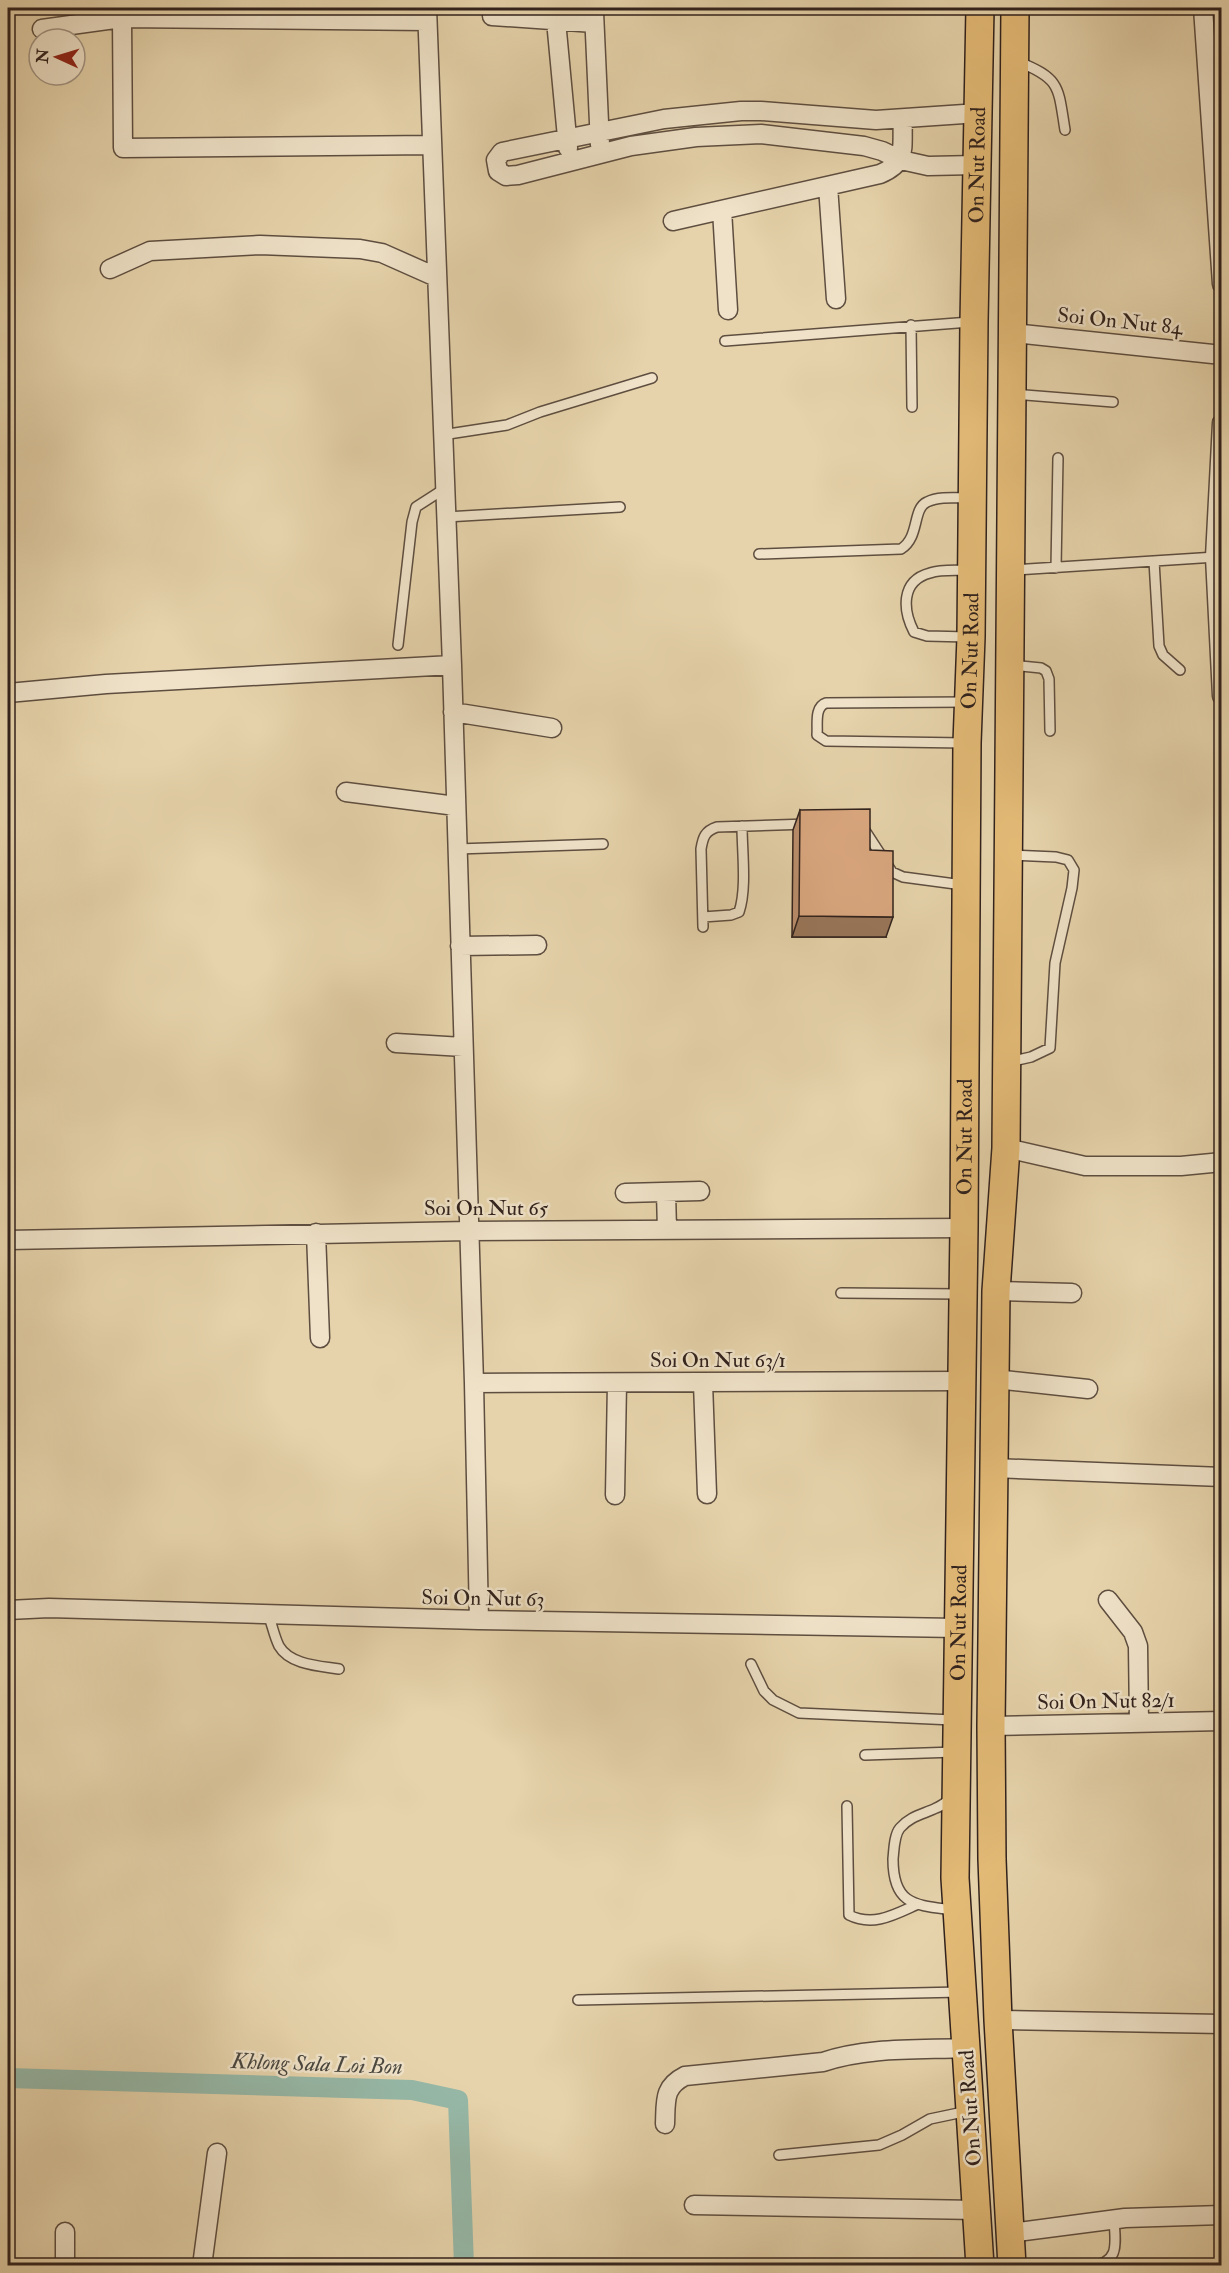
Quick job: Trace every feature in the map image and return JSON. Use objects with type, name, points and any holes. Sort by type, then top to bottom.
[{"type":"main road","name":"On Nut Road","points":[[980,8],[971,637],[967,743],[964,1294],[955,1796],[956,1911],[980,2265]]},
{"type":"main road","name":"On Nut Road","points":[[1012,2265],[998,2020],[992,1859],[991,1726],[996,1291],[1006,1148],[1015,8]]},
{"type":"main road","points":[[967,800],[1008,800]]},
{"type":"main road","points":[[964,1228],[1000,1228]]},
{"type":"street","points":[[1203,8],[1221,284]]},
{"type":"street","points":[[555,12],[570,161]]},
{"type":"street","points":[[492,16],[555,12],[597,14],[600,153]]},
{"type":"street","points":[[57,27],[122,18],[427,14],[452,666],[479,1620]]},
{"type":"street","points":[[122,18],[123,148],[431,145]]},
{"type":"street","points":[[976,165],[928,166],[901,160],[864,146],[761,134],[666,140],[600,153],[518,175],[506,176],[498,171],[496,160],[502,152],[664,120],[761,111],[876,120],[979,112]]},
{"type":"street","points":[[761,111],[761,134]]},
{"type":"street","points":[[673,221],[880,174],[894,168],[901,160],[903,119]]},
{"type":"street","points":[[828,186],[836,299]]},
{"type":"street","points":[[722,210],[728,310]]},
{"type":"street","points":[[110,269],[150,250],[260,245],[360,249],[382,253],[436,277]]},
{"type":"street","name":"Soi On Nut 84","points":[[1013,333],[1221,355]]},
{"type":"street","points":[[1221,423],[1218,557],[1221,696]]},
{"type":"street","points":[[8,693],[118,684],[452,666]]},
{"type":"street","points":[[453,712],[552,728]]},
{"type":"street","points":[[346,792],[456,806]]},
{"type":"street","points":[[460,946],[537,945]]},
{"type":"street","points":[[396,1043],[463,1047]]},
{"type":"street","points":[[1006,1148],[1085,1166],[1180,1166],[1221,1162]]},
{"type":"street","points":[[625,1193],[700,1191]]},
{"type":"street","points":[[666,1192],[667,1230]]},
{"type":"street","name":"Soi On Nut 65","points":[[8,1240],[468,1231],[964,1228]]},
{"type":"street","points":[[316,1233],[320,1338]]},
{"type":"street","points":[[996,1291],[1072,1293]]},
{"type":"street","points":[[995,1379],[1088,1389]]},
{"type":"street","name":"Soi On Nut 63/1","points":[[474,1383],[962,1381]]},
{"type":"street","points":[[615,1495],[617,1383]]},
{"type":"street","points":[[703,1383],[706,1494]]},
{"type":"street","points":[[994,1468],[1221,1477]]},
{"type":"street","points":[[1108,1600],[1133,1632],[1138,1646],[1139,1723]]},
{"type":"street","name":"Soi On Nut 63","points":[[8,1610],[49,1608],[479,1620],[957,1628]]},
{"type":"street","name":"Soi On Nut 82/1","points":[[991,1726],[1221,1721]]},
{"type":"street","points":[[998,2020],[1221,2024]]},
{"type":"street","points":[[665,2124],[668,2092],[673,2082],[686,2076],[823,2062],[841,2056],[864,2053],[966,2048]]},
{"type":"street","points":[[202,2265],[217,2153]]},
{"type":"street","points":[[694,2205],[977,2210]]},
{"type":"street","points":[[1010,2233],[1147,2216],[1221,2216]]},
{"type":"street","points":[[65,2232],[65,2265]]},
{"type":"lane","points":[[1014,60],[1042,71],[1051,79],[1059,91],[1065,130]]},
{"type":"lane","points":[[724,341],[974,322]]},
{"type":"lane","points":[[911,325],[912,407]]},
{"type":"lane","points":[[442,435],[507,425],[540,412],[652,378]]},
{"type":"lane","points":[[1013,394],[1113,402]]},
{"type":"lane","points":[[1056,568],[1058,458]]},
{"type":"lane","points":[[398,645],[412,522],[416,507],[444,489]]},
{"type":"lane","points":[[759,555],[901,549],[908,544],[914,534],[920,508],[925,503],[934,500],[972,498]]},
{"type":"lane","points":[[446,518],[620,507]]},
{"type":"lane","points":[[1012,570],[1218,557]]},
{"type":"lane","points":[[1154,561],[1159,646],[1163,655],[1180,670]]},
{"type":"lane","points":[[971,570],[930,573],[920,577],[910,587],[905,604],[907,619],[914,632],[927,636],[971,637]]},
{"type":"lane","points":[[1011,665],[1041,668],[1046,671],[1049,679],[1050,731]]},
{"type":"lane","points":[[967,743],[826,741],[817,735],[818,709],[820,705],[826,703],[968,702]]},
{"type":"lane","points":[[854,822],[864,829],[892,872],[903,877],[966,886]]},
{"type":"lane","points":[[742,826],[742,882],[739,912],[703,922],[701,849],[703,837],[709,830],[742,826],[813,824]]},
{"type":"lane","points":[[457,849],[603,844]]},
{"type":"lane","points":[[1007,855],[1056,856],[1068,860],[1074,870],[1055,963],[1050,1048],[1031,1057],[1007,1062]]},
{"type":"lane","points":[[841,1293],[964,1294]]},
{"type":"lane","points":[[268,1614],[280,1648],[292,1658],[310,1665],[339,1669]]},
{"type":"lane","points":[[751,1664],[764,1691],[772,1701],[799,1713],[956,1720]]},
{"type":"lane","points":[[865,1755],[956,1752]]},
{"type":"lane","points":[[955,1796],[938,1808],[918,1814],[901,1826],[896,1833],[894,1865],[898,1889],[907,1901],[916,1905],[956,1911]]},
{"type":"lane","points":[[848,1806],[849,1915],[857,1919],[884,1920],[916,1905]]},
{"type":"lane","points":[[578,2000],[961,1992]]},
{"type":"lane","points":[[779,2155],[879,2145],[930,2119],[970,2110]]},
{"type":"lane","points":[[1092,2265],[1103,2264],[1111,2259],[1115,2247],[1114,2219]]},
{"type":"path","points":[[8,146],[10,8]]},
{"type":"building","points":[[870,809],[870,850],[893,851],[893,917],[799,916],[800,810]]},
{"type":"waterway","name":"Khlong Sala Loi Bon","points":[[8,2078],[412,2090],[458,2100],[464,2266]]}]
